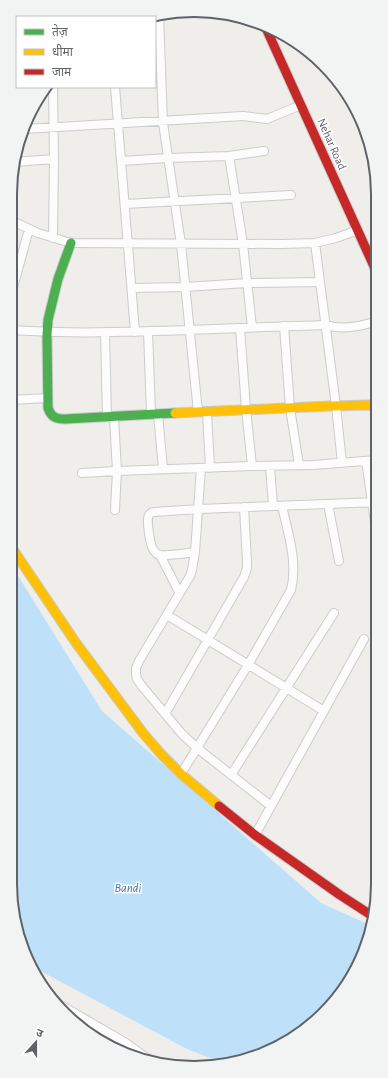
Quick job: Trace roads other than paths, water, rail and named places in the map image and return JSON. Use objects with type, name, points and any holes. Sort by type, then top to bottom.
[{"type":"street","points":[[159,20],[157,36],[162,120],[181,244],[190,330],[210,468]]},
{"type":"street","name":"Nehar Road","points":[[267,32],[371,259]]},
{"type":"street","points":[[53,88],[53,238]]},
{"type":"street","points":[[115,88],[135,332]]},
{"type":"street","points":[[29,128],[243,116],[268,119],[300,105]]},
{"type":"street","points":[[122,161],[229,156],[264,151]]},
{"type":"street","points":[[229,156],[243,244],[252,327]]},
{"type":"street","points":[[20,162],[54,160]]},
{"type":"street","points":[[125,204],[291,195]]},
{"type":"street","points":[[17,223],[53,238],[71,243],[315,243],[336,238],[358,230]]},
{"type":"street","points":[[17,273],[29,229]]},
{"type":"street","points":[[71,243],[58,279],[48,320],[48,398],[50,412],[55,418],[65,419],[246,409],[371,405]]},
{"type":"street","points":[[315,243],[342,463]]},
{"type":"street","points":[[132,288],[185,287],[247,283],[320,282]]},
{"type":"street","points":[[17,330],[47,332],[135,332],[326,325],[333,328],[365,325],[371,323]]},
{"type":"street","points":[[284,326],[290,408],[299,465]]},
{"type":"street","points":[[240,328],[252,466]]},
{"type":"street","points":[[148,331],[155,414],[163,469]]},
{"type":"street","points":[[106,332],[111,417],[117,471],[115,510]]},
{"type":"street","points":[[17,400],[48,398]]},
{"type":"street","points":[[366,461],[371,487]]},
{"type":"street","points":[[82,473],[299,465],[371,461]]},
{"type":"street","points":[[181,774],[248,665],[286,598],[293,581],[293,560],[278,506],[270,466]]},
{"type":"street","points":[[201,468],[196,552],[192,570],[190,576],[141,657],[136,668],[137,679],[182,734],[197,748],[271,806]]},
{"type":"street","points":[[181,591],[178,590],[160,555],[153,549],[150,542],[147,519],[151,513],[199,509],[371,502]]},
{"type":"street","points":[[328,504],[339,561]]},
{"type":"street","points":[[165,714],[209,640],[246,572],[247,562],[244,507]]},
{"type":"street","points":[[160,555],[196,552]]},
{"type":"street","points":[[17,555],[76,643],[138,726],[161,754],[181,774],[255,835],[368,913]]},
{"type":"street","points":[[231,775],[334,613]]},
{"type":"street","points":[[167,615],[324,711]]},
{"type":"street","points":[[255,835],[364,639]]},
{"type":"street","points":[[71,1011],[126,1043],[139,1053]]},
{"type":"water","name":"Bandi","points":[[17,574],[102,711],[321,903],[367,924],[358,952],[341,982],[327,1001],[311,1017],[292,1031],[262,1048],[229,1058],[214,1060],[187,1049],[40,971],[26,941],[20,919],[17,896]]}]
